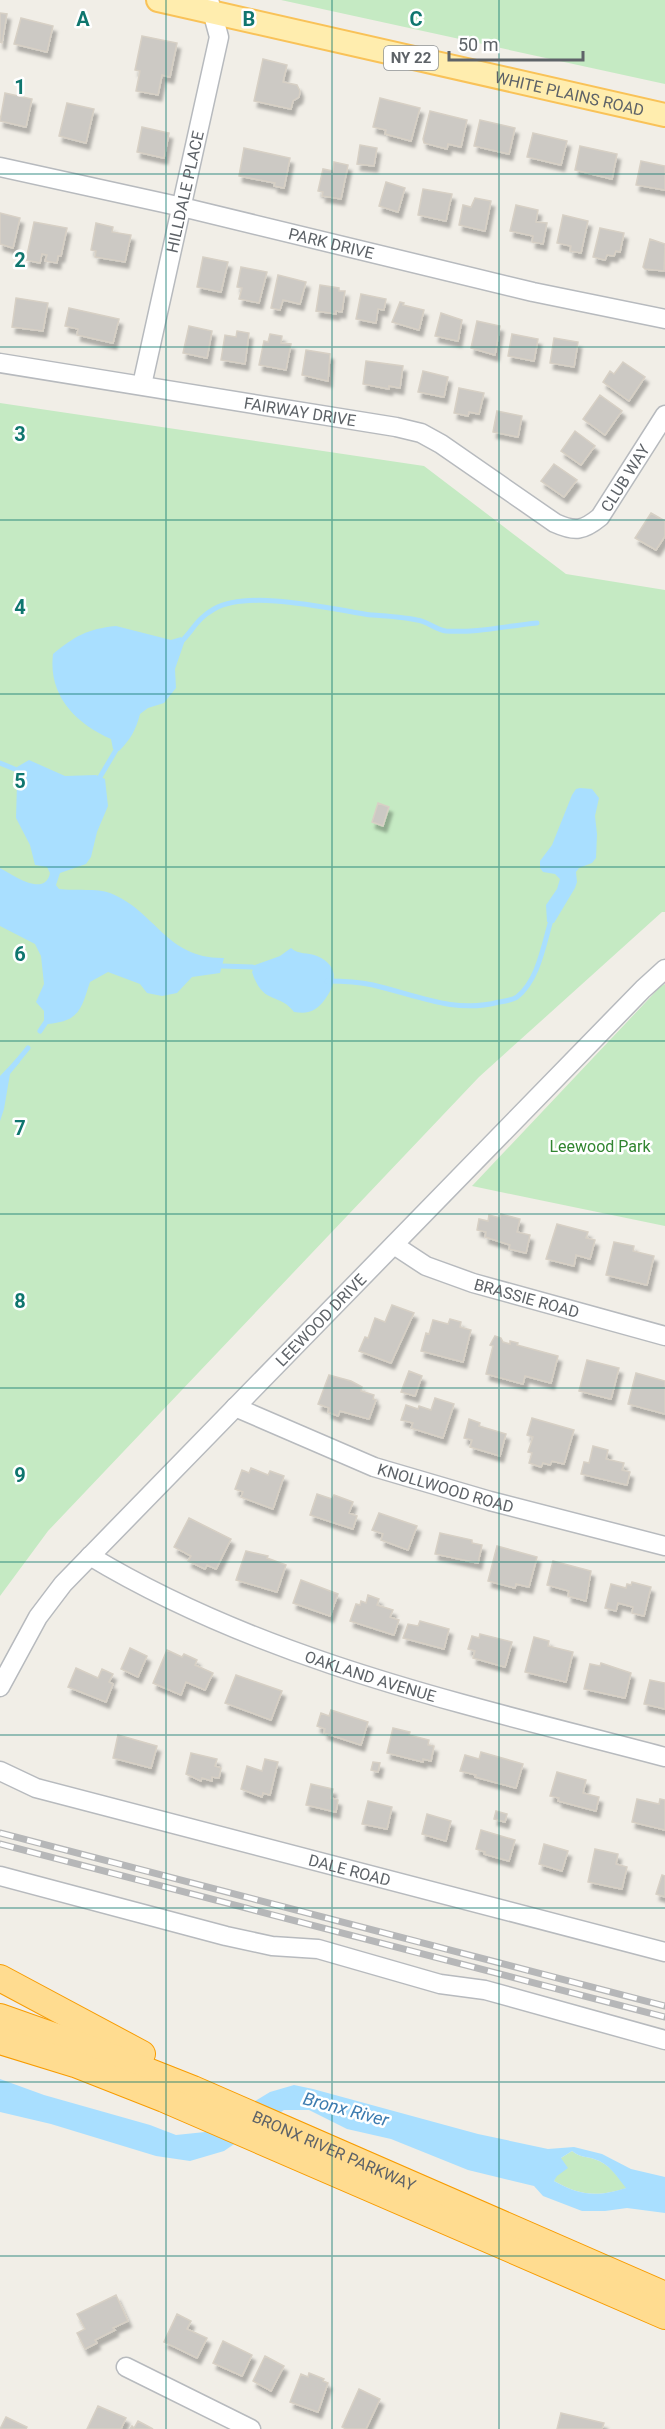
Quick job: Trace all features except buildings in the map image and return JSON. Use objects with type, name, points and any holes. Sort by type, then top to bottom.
[{"type":"highway","points":[[0,1978],[145,2055],[218,2111]]},
{"type":"highway","name":"BRONX RIVER PARKWAY","points":[[0,2017],[112,2057],[218,2111],[665,2316]]},
{"type":"highway","name":"BRONX RIVER PARKWAY","points":[[0,2042],[218,2111]]},
{"type":"highway","name":"BRONX RIVER PARKWAY","points":[[265,2132],[665,2295]]},
{"type":"main road","name":"WHITE PLAINS ROAD","points":[[158,0],[210,6],[665,115]]},
{"type":"street","name":"HILLDALE PLACE","points":[[142,385],[219,37],[210,6]]},
{"type":"street","name":"PARK DRIVE","points":[[0,167],[182,207],[533,292],[665,319]]},
{"type":"street","name":"FAIRWAY DRIVE","points":[[0,363],[396,427],[421,433],[441,444],[555,523],[575,530]]},
{"type":"street","name":"CLUB WAY","points":[[575,530],[593,523],[600,517],[665,415]]},
{"type":"street","name":"LEEWOOD DRIVE","points":[[0,1687],[49,1600],[665,969]]},
{"type":"street","name":"BRASSIE ROAD","points":[[394,1245],[426,1266],[462,1280],[665,1336]]},
{"type":"street","name":"KNOLLWOOD ROAD","points":[[235,1407],[374,1467],[490,1501],[665,1546]]},
{"type":"street","name":"OAKLAND AVENUE","points":[[90,1556],[147,1588],[314,1660],[381,1682],[665,1757]]},
{"type":"street","name":"DALE ROAD","points":[[0,1771],[36,1788]]},
{"type":"street","name":"DALE ROAD","points":[[0,1785],[36,1788],[665,1952]]},
{"type":"street","points":[[0,1876],[226,1936],[272,1946],[318,1949],[440,1984],[485,1990],[665,2040]]},
{"type":"street","points":[[126,2367],[251,2429]]},
{"type":"green space","points":[[281,0],[665,0],[665,84]]},
{"type":"green space","points":[[0,403],[424,466],[566,574],[665,590],[665,912],[662,912],[479,1077],[48,1531],[0,1596]]},
{"type":"green space","name":"Leewood Park","points":[[665,984],[665,1226],[472,1186],[660,987]]},
{"type":"green space","points":[[572,2151],[604,2164],[627,2188],[607,2193],[589,2194],[573,2190],[554,2181],[561,2158]]},
{"type":"water","points":[[116,626],[171,640],[181,637],[184,643],[175,669],[176,688],[164,703],[148,708],[140,714],[132,734],[119,751],[113,749],[111,739],[86,725],[67,706],[55,682],[53,669],[53,654],[68,642],[89,631]]},
{"type":"water","points":[[29,760],[65,776],[96,775],[105,779],[108,806],[97,832],[91,857],[86,864],[60,873],[56,885],[59,889],[105,891],[126,901],[162,933],[188,951],[204,956],[224,958],[220,973],[192,977],[177,993],[162,996],[147,993],[140,984],[108,972],[90,982],[81,1006],[73,1017],[48,1024],[44,1021],[44,1011],[36,1002],[44,984],[41,956],[35,944],[0,926],[0,868],[35,884],[42,884],[50,873],[47,867],[35,865],[30,845],[16,818],[17,784],[15,777],[17,767]]},
{"type":"water","points":[[576,789],[592,789],[599,798],[595,816],[596,858],[592,863],[579,868],[576,872],[575,888],[554,923],[547,922],[546,905],[557,889],[560,879],[555,874],[543,872],[540,868],[540,861],[552,845],[572,795]]},
{"type":"water","points":[[291,948],[325,960],[333,971],[331,989],[320,1005],[310,1012],[294,1012],[283,1002],[266,994],[256,983],[252,972],[255,965],[280,956]]},
{"type":"water","points":[[17,1058],[20,1062],[10,1074],[0,1121],[0,1076]]},
{"type":"water","name":"Bronx River","points":[[0,2079],[44,2095],[150,2125],[176,2135],[205,2132],[270,2092],[294,2085],[478,2134],[548,2149],[574,2147],[602,2154],[631,2169],[665,2177],[665,2213],[627,2208],[582,2211],[543,2196],[534,2186],[468,2170],[391,2139],[347,2129],[309,2110],[284,2110],[224,2151],[190,2161],[156,2156],[51,2124],[0,2112]],"holes":[[[572,2151],[604,2164],[626,2188],[589,2194],[573,2190],[554,2181],[568,2168],[561,2158]]]},
{"type":"waterway","points":[[179,644],[199,621],[214,609],[229,603],[248,601],[291,602],[411,619],[446,631],[480,630],[537,623]]},
{"type":"waterway","points":[[100,777],[116,750]]},
{"type":"waterway","points":[[0,763],[17,770]]},
{"type":"waterway","points":[[327,981],[368,984],[451,1005],[482,1005],[511,1000],[524,990],[536,971],[552,917]]},
{"type":"waterway","points":[[222,966],[260,969]]},
{"type":"waterway","points":[[40,1031],[46,1022]]},
{"type":"waterway","points":[[14,1065],[28,1048]]},
{"type":"railway","points":[[0,1833],[665,2006]]},
{"type":"railway","points":[[0,1844],[665,2017]]}]
